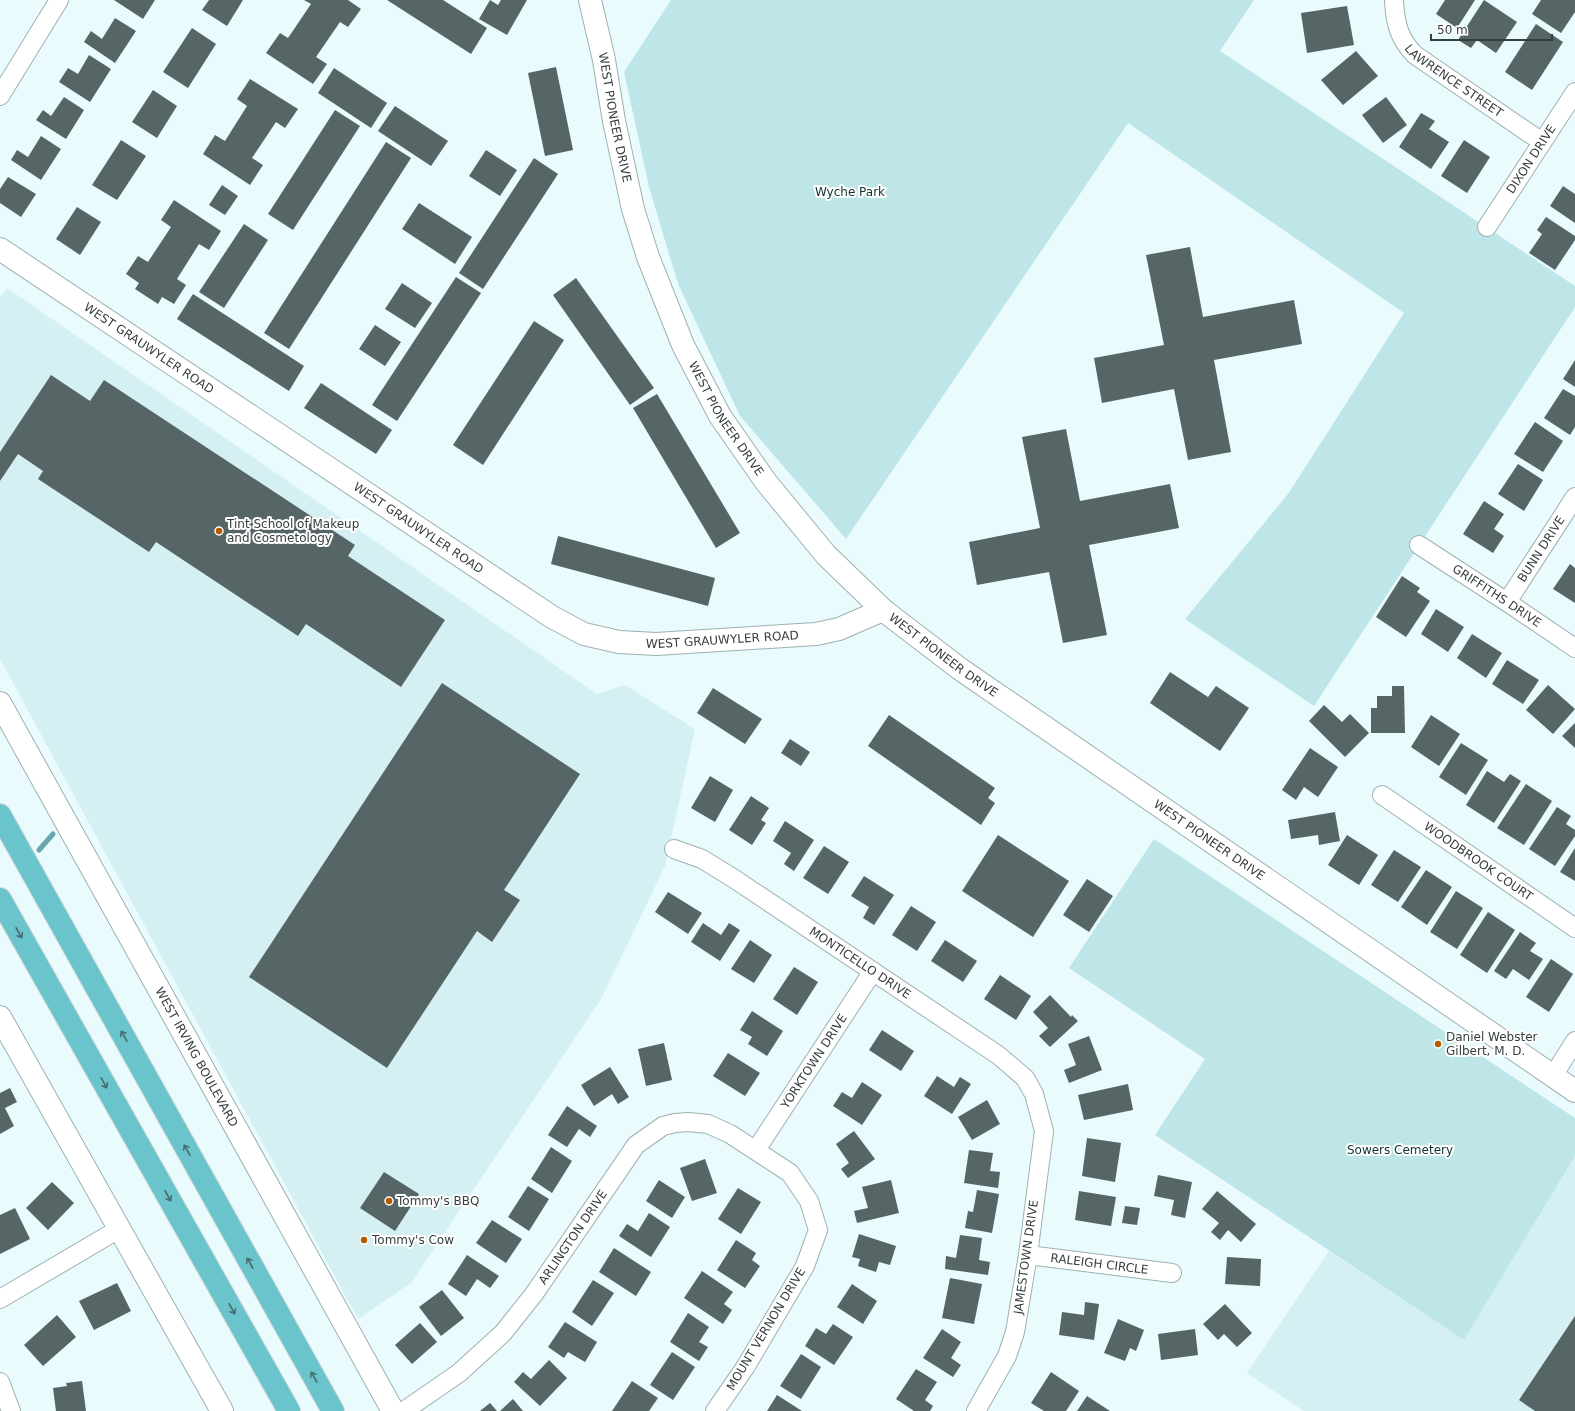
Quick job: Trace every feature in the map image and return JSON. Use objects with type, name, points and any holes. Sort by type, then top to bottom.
[{"type":"main road","name":"WEST PIONEER DRIVE","points":[[590,0],[604,60],[614,121],[633,209],[648,257],[683,345],[700,381],[720,416],[766,482],[826,554],[883,610],[960,669],[1575,1091]]},
{"type":"main road","name":"WEST GRAUWYLER ROAD","points":[[0,249],[552,617],[584,634],[619,642],[656,644],[816,634],[839,629],[883,610]]},
{"type":"main road","name":"WEST IRVING BOULEVARD","points":[[0,703],[393,1411]]},
{"type":"main road","points":[[0,815],[333,1411]]},
{"type":"main road","points":[[0,899],[290,1411]]},
{"type":"main road","points":[[3,1031],[119,1229],[222,1411]]},
{"type":"street","points":[[0,96],[59,0]]},
{"type":"street","name":"LAWRENCE STREET","points":[[1394,0],[1396,25],[1400,36],[1405,45],[1415,55],[1542,142]]},
{"type":"street","name":"DIXON DRIVE","points":[[1487,227],[1575,92]]},
{"type":"street","name":"BUNN DRIVE","points":[[1507,602],[1575,497]]},
{"type":"street","name":"GRIFFITHS DRIVE","points":[[1419,545],[1575,648]]},
{"type":"street","name":"WOODBROOK COURT","points":[[1382,795],[1575,928]]},
{"type":"street","name":"MONTICELLO DRIVE","points":[[674,849],[702,859],[998,1055],[1025,1078],[1034,1094]]},
{"type":"street","name":"YORKTOWN DRIVE","points":[[756,1150],[873,971]]},
{"type":"street","points":[[1553,1076],[1575,1041]]},
{"type":"street","name":"JAMESTOWN DRIVE","points":[[976,1411],[1001,1367],[1013,1338],[1028,1254],[1044,1131],[1034,1094]]},
{"type":"street","name":"ARLINGTON DRIVE","points":[[404,1411],[459,1374],[503,1333],[534,1294],[636,1145],[652,1132],[675,1122],[708,1124],[730,1134],[756,1150]]},
{"type":"street","name":"MOUNT VERNON DRIVE","points":[[715,1411],[746,1366],[805,1266],[818,1230],[809,1201],[790,1174],[756,1150]]},
{"type":"street","points":[[0,1299],[119,1229]]},
{"type":"street","name":"RALEIGH CIRCLE","points":[[1028,1254],[1172,1273]]},
{"type":"street","points":[[0,1382],[11,1411]]},
{"type":"shaded area","points":[[7,288],[597,694],[625,685],[695,729],[665,866],[601,999],[411,1283],[358,1319],[0,659],[0,298]]},
{"type":"shaded area","points":[[1575,1156],[1575,1411],[1304,1411],[1247,1373],[1329,1251],[1464,1340]]},
{"type":"green space","name":"Wyche Park","points":[[671,0],[1254,0],[1220,51],[1575,286],[1575,307],[1314,706],[1185,619],[1288,494],[1404,313],[1128,123],[846,539],[740,416],[678,284],[649,187],[624,72]]},
{"type":"green space","name":"Sowers Cemetery","points":[[1154,839],[1575,1118],[1575,1156],[1464,1340],[1155,1135],[1205,1059],[1069,968]]},
{"type":"building","points":[[114,0],[155,0],[143,19]]},
{"type":"building","points":[[209,0],[243,0],[227,26],[202,10]]},
{"type":"building","points":[[304,0],[348,0],[361,9],[348,27],[340,22],[316,57],[327,64],[313,84],[266,53],[280,33],[288,38],[311,4]]},
{"type":"building","points":[[387,0],[443,0],[487,28],[471,54]]},
{"type":"building","points":[[490,0],[498,5],[501,0],[527,0],[507,35],[479,19]]},
{"type":"building","points":[[1445,0],[1475,0],[1457,28],[1436,14]]},
{"type":"building","points":[[1484,0],[1517,22],[1496,53],[1477,40],[1471,48],[1458,40]]},
{"type":"building","points":[[1541,0],[1575,0],[1575,12],[1561,33],[1532,14]]},
{"type":"building","points":[[1347,6],[1354,45],[1307,53],[1301,13]]},
{"type":"building","points":[[115,18],[136,31],[115,63],[84,42],[91,31],[102,39]]},
{"type":"building","points":[[1536,24],[1563,42],[1532,90],[1505,72]]},
{"type":"building","points":[[192,28],[216,44],[188,88],[163,72]]},
{"type":"building","points":[[1356,51],[1378,76],[1343,105],[1321,80]]},
{"type":"building","points":[[89,55],[111,69],[90,102],[59,82],[68,68],[78,74]]},
{"type":"building","points":[[556,67],[573,150],[545,156],[528,73]]},
{"type":"building","points":[[334,68],[387,103],[371,128],[318,93]]},
{"type":"building","points":[[250,79],[298,109],[285,128],[276,122],[252,158],[263,165],[250,185],[203,154],[215,135],[225,141],[247,106],[237,99]]},
{"type":"building","points":[[153,90],[177,106],[157,138],[132,122]]},
{"type":"building","points":[[64,97],[84,110],[66,139],[36,120],[43,110],[51,116]]},
{"type":"building","points":[[1386,97],[1407,125],[1383,143],[1362,115]]},
{"type":"building","points":[[395,106],[448,141],[431,166],[378,131]]},
{"type":"building","points":[[335,110],[360,126],[293,230],[268,214]]},
{"type":"building","points":[[1421,113],[1435,121],[1429,129],[1449,142],[1431,169],[1399,147]]},
{"type":"building","points":[[41,136],[61,149],[41,180],[11,160],[17,150],[28,157]]},
{"type":"building","points":[[121,140],[146,156],[117,200],[92,185]]},
{"type":"building","points":[[1464,140],[1490,157],[1467,193],[1441,176]]},
{"type":"building","points":[[386,142],[411,158],[289,349],[264,333]]},
{"type":"building","points":[[486,150],[517,170],[500,196],[469,176]]},
{"type":"building","points":[[534,158],[558,174],[483,289],[459,273]]},
{"type":"building","points":[[8,177],[36,194],[21,217],[0,203],[0,189]]},
{"type":"building","points":[[222,185],[238,196],[225,215],[209,205]]},
{"type":"building","points":[[1563,186],[1575,194],[1575,223],[1550,206]]},
{"type":"building","points":[[174,200],[221,231],[209,250],[199,244],[177,279],[186,285],[174,304],[162,297],[158,304],[135,289],[139,283],[126,274],[138,256],[148,262],[171,227],[161,220]]},
{"type":"building","points":[[419,203],[472,237],[455,264],[402,229]]},
{"type":"building","points":[[77,207],[101,222],[80,255],[56,239]]},
{"type":"building","points":[[1546,217],[1575,236],[1575,240],[1555,270],[1529,253],[1542,234],[1537,230]]},
{"type":"building","points":[[244,224],[268,240],[224,308],[199,292]]},
{"type":"building","points":[[1190,247],[1203,317],[1294,300],[1302,344],[1214,360],[1231,452],[1188,460],[1174,389],[1102,403],[1094,358],[1164,345],[1146,255]]},
{"type":"building","points":[[456,277],[481,293],[397,421],[372,405]]},
{"type":"building","points":[[576,278],[654,388],[630,405],[553,295]]},
{"type":"building","points":[[402,283],[432,303],[415,328],[385,309]]},
{"type":"building","points":[[193,294],[304,366],[289,391],[177,319]]},
{"type":"building","points":[[534,321],[564,340],[483,465],[453,445]]},
{"type":"building","points":[[375,325],[401,342],[385,366],[359,349]]},
{"type":"building","points":[[1575,360],[1575,387],[1563,379]]},
{"type":"building","points":[[51,375],[90,401],[104,380],[355,545],[348,556],[445,620],[401,687],[306,624],[298,636],[156,542],[149,552],[38,479],[43,471],[18,454],[0,481],[0,452]]},
{"type":"building","points":[[321,383],[392,430],[376,454],[304,408]]},
{"type":"building","points":[[1563,389],[1575,396],[1575,427],[1570,435],[1544,418]]},
{"type":"building","points":[[657,394],[740,533],[716,548],[633,408]]},
{"type":"building","points":[[1535,422],[1563,441],[1543,472],[1514,454]]},
{"type":"building","points":[[1066,429],[1080,501],[1170,484],[1179,528],[1089,545],[1107,635],[1063,643],[1049,572],[977,585],[969,542],[1040,528],[1022,437]]},
{"type":"building","points":[[1518,464],[1543,480],[1524,511],[1498,494]]},
{"type":"building","points":[[1484,501],[1504,514],[1494,529],[1504,536],[1493,553],[1463,534]]},
{"type":"building","points":[[558,536],[715,578],[708,606],[551,564]]},
{"type":"building","points":[[1570,564],[1575,568],[1575,603],[1553,589]]},
{"type":"building","points":[[1402,576],[1420,588],[1417,592],[1430,601],[1406,637],[1376,617]]},
{"type":"building","points":[[1436,609],[1464,627],[1448,652],[1421,634]]},
{"type":"building","points":[[1472,634],[1502,653],[1486,678],[1457,658]]},
{"type":"building","points":[[1507,660],[1539,680],[1523,704],[1492,684]]},
{"type":"building","points":[[1170,672],[1208,697],[1216,686],[1249,708],[1220,751],[1150,703]]},
{"type":"building","points":[[442,683],[580,774],[504,890],[520,900],[492,942],[477,931],[387,1068],[249,977]]},
{"type":"building","points":[[1548,685],[1575,709],[1553,734],[1526,710]]},
{"type":"building","points":[[1392,686],[1404,686],[1405,733],[1371,733],[1371,708],[1377,708],[1377,696],[1392,696]]},
{"type":"building","points":[[713,688],[762,719],[745,744],[697,713]]},
{"type":"building","points":[[1324,705],[1342,722],[1350,714],[1369,733],[1345,757],[1309,721]]},
{"type":"building","points":[[889,715],[995,788],[988,798],[995,803],[981,825],[868,746]]},
{"type":"building","points":[[1431,715],[1460,734],[1439,766],[1411,747]]},
{"type":"building","points":[[1575,723],[1575,748],[1562,736]]},
{"type":"building","points":[[790,739],[810,752],[801,766],[781,753]]},
{"type":"building","points":[[1461,743],[1488,760],[1466,795],[1439,777]]},
{"type":"building","points":[[1310,748],[1338,767],[1318,797],[1304,787],[1296,800],[1282,790]]},
{"type":"building","points":[[1487,771],[1504,782],[1510,774],[1521,781],[1494,823],[1466,805]]},
{"type":"building","points":[[710,776],[733,790],[715,822],[691,808]]},
{"type":"building","points":[[1526,784],[1552,801],[1524,845],[1497,828]]},
{"type":"building","points":[[751,796],[769,808],[761,820],[766,823],[752,845],[729,830]]},
{"type":"building","points":[[1557,807],[1571,816],[1566,824],[1575,830],[1575,836],[1555,866],[1529,849]]},
{"type":"building","points":[[1335,812],[1340,841],[1319,845],[1318,835],[1291,839],[1288,820]]},
{"type":"building","points":[[785,821],[814,840],[794,871],[784,864],[791,853],[773,841]]},
{"type":"building","points":[[998,835],[1069,881],[1033,937],[962,891]]},
{"type":"building","points":[[1347,835],[1378,855],[1359,885],[1328,865]]},
{"type":"building","points":[[824,846],[849,862],[828,894],[803,878]]},
{"type":"building","points":[[1575,848],[1575,881],[1560,872]]},
{"type":"building","points":[[1394,850],[1421,867],[1398,902],[1371,885]]},
{"type":"building","points":[[1426,870],[1452,887],[1427,925],[1401,907]]},
{"type":"building","points":[[864,876],[894,895],[874,925],[863,918],[869,907],[851,896]]},
{"type":"building","points":[[1087,879],[1113,896],[1089,932],[1063,915]]},
{"type":"building","points":[[1456,891],[1483,908],[1457,949],[1430,932]]},
{"type":"building","points":[[668,892],[702,913],[688,934],[655,912]]},
{"type":"building","points":[[911,906],[936,922],[917,951],[892,935]]},
{"type":"building","points":[[1488,912],[1515,930],[1487,973],[1460,955]]},
{"type":"building","points":[[703,923],[721,935],[729,923],[740,930],[720,961],[691,942]]},
{"type":"building","points":[[1520,932],[1536,943],[1530,951],[1543,959],[1529,980],[1513,969],[1506,979],[1494,971]]},
{"type":"building","points":[[750,940],[772,955],[754,983],[731,969]]},
{"type":"building","points":[[945,940],[977,961],[963,982],[931,961]]},
{"type":"building","points":[[1551,959],[1573,974],[1549,1012],[1526,997]]},
{"type":"building","points":[[794,967],[818,982],[797,1015],[773,999]]},
{"type":"building","points":[[1000,975],[1031,996],[1016,1020],[984,999]]},
{"type":"building","points":[[1050,995],[1071,1017],[1072,1015],[1078,1021],[1050,1047],[1039,1036],[1048,1028],[1033,1012]]},
{"type":"building","points":[[752,1011],[783,1031],[767,1056],[748,1044],[752,1037],[740,1030]]},
{"type":"building","points":[[882,1030],[914,1051],[901,1071],[869,1050]]},
{"type":"building","points":[[1089,1036],[1102,1070],[1069,1083],[1064,1070],[1076,1065],[1068,1044]]},
{"type":"building","points":[[664,1043],[672,1080],[646,1086],[638,1049]]},
{"type":"building","points":[[728,1053],[760,1073],[745,1096],[713,1076]]},
{"type":"building","points":[[610,1067],[629,1097],[618,1104],[612,1094],[594,1106],[581,1085]]},
{"type":"building","points":[[937,1076],[954,1087],[960,1077],[971,1084],[952,1114],[924,1096]]},
{"type":"building","points":[[862,1082],[882,1095],[862,1125],[833,1106],[842,1092],[852,1098]]},
{"type":"building","points":[[1128,1084],[1133,1110],[1084,1120],[1078,1095]]},
{"type":"building","points":[[10,1088],[17,1102],[5,1108],[14,1126],[0,1134],[0,1093]]},
{"type":"building","points":[[987,1100],[1000,1124],[972,1140],[958,1117]]},
{"type":"building","points":[[567,1106],[597,1126],[590,1137],[579,1129],[567,1147],[548,1135]]},
{"type":"building","points":[[854,1131],[875,1159],[848,1178],[841,1169],[849,1163],[836,1144]]},
{"type":"building","points":[[1087,1138],[1121,1143],[1115,1182],[1082,1176]]},
{"type":"building","points":[[551,1147],[572,1161],[552,1193],[531,1179]]},
{"type":"building","points":[[969,1150],[993,1153],[990,1171],[1000,1172],[998,1188],[964,1183]]},
{"type":"building","points":[[705,1159],[717,1193],[692,1201],[680,1168]]},
{"type":"building","name":"Tommy's BBQ","points":[[384,1172],[419,1194],[395,1231],[360,1208]]},
{"type":"building","points":[[1158,1175],[1192,1182],[1185,1218],[1171,1215],[1174,1200],[1154,1196]]},
{"type":"building","points":[[659,1180],[685,1197],[672,1218],[646,1201]]},
{"type":"building","points":[[891,1180],[899,1213],[857,1223],[854,1211],[868,1208],[862,1187]]},
{"type":"building","points":[[52,1182],[74,1203],[48,1230],[26,1208]]},
{"type":"building","points":[[528,1186],[549,1199],[529,1231],[508,1217]]},
{"type":"building","points":[[738,1188],[761,1202],[741,1234],[718,1219]]},
{"type":"building","points":[[977,1190],[999,1194],[992,1233],[965,1228],[968,1211],[973,1212]]},
{"type":"building","points":[[1079,1191],[1116,1197],[1111,1226],[1075,1220]]},
{"type":"building","points":[[1217,1191],[1256,1224],[1241,1242],[1228,1230],[1220,1240],[1211,1232],[1219,1223],[1202,1209]]},
{"type":"building","points":[[1125,1206],[1140,1208],[1137,1225],[1122,1223]]},
{"type":"building","points":[[15,1208],[30,1239],[0,1254],[0,1215]]},
{"type":"building","points":[[649,1213],[670,1227],[651,1257],[619,1236],[627,1224],[638,1231]]},
{"type":"building","points":[[492,1220],[522,1239],[506,1263],[476,1243]]},
{"type":"building","points":[[859,1234],[896,1246],[890,1265],[879,1262],[876,1272],[858,1266],[860,1259],[852,1257]]},
{"type":"building","points":[[960,1235],[982,1238],[979,1260],[990,1262],[988,1275],[945,1269],[946,1256],[956,1258]]},
{"type":"building","points":[[736,1240],[756,1253],[752,1260],[760,1266],[745,1288],[717,1270]]},
{"type":"building","points":[[614,1248],[651,1272],[636,1296],[599,1272]]},
{"type":"building","points":[[467,1255],[499,1276],[490,1288],[477,1279],[466,1296],[448,1284]]},
{"type":"building","points":[[1227,1257],[1261,1259],[1260,1286],[1225,1284]]},
{"type":"building","points":[[702,1271],[733,1292],[724,1304],[732,1310],[723,1324],[684,1298]]},
{"type":"building","points":[[950,1278],[982,1284],[974,1324],[942,1318]]},
{"type":"building","points":[[593,1280],[614,1293],[592,1326],[572,1312]]},
{"type":"building","points":[[117,1283],[131,1311],[94,1330],[79,1301]]},
{"type":"building","points":[[852,1284],[877,1301],[863,1324],[837,1307]]},
{"type":"building","points":[[442,1290],[464,1318],[441,1336],[419,1307]]},
{"type":"building","points":[[1085,1302],[1099,1304],[1094,1340],[1059,1335],[1062,1312],[1084,1315]]},
{"type":"building","points":[[1225,1304],[1252,1333],[1237,1347],[1224,1334],[1218,1340],[1203,1324]]},
{"type":"building","points":[[688,1313],[709,1327],[699,1342],[708,1347],[699,1361],[670,1342]]},
{"type":"building","points":[[57,1315],[76,1337],[43,1366],[24,1345]]},
{"type":"building","points":[[1575,1316],[1575,1411],[1535,1411],[1519,1400]]},
{"type":"building","points":[[1118,1319],[1144,1330],[1136,1351],[1130,1348],[1125,1361],[1104,1353]]},
{"type":"building","points":[[565,1322],[597,1342],[585,1362],[568,1352],[564,1358],[548,1347]]},
{"type":"building","points":[[420,1323],[437,1342],[412,1364],[395,1345]]},
{"type":"building","points":[[833,1324],[853,1337],[834,1365],[805,1346],[816,1328],[826,1334]]},
{"type":"building","points":[[942,1329],[961,1342],[951,1358],[961,1365],[953,1377],[923,1358]]},
{"type":"building","points":[[1195,1329],[1198,1355],[1161,1360],[1158,1334]]},
{"type":"building","points":[[672,1352],[695,1367],[673,1400],[650,1385]]},
{"type":"building","points":[[801,1354],[821,1367],[801,1399],[780,1386]]},
{"type":"building","points":[[549,1360],[567,1378],[540,1406],[514,1382],[523,1372],[531,1379]]},
{"type":"building","points":[[916,1369],[937,1382],[925,1400],[933,1406],[930,1411],[914,1411],[896,1399]]},
{"type":"building","points":[[1051,1372],[1079,1391],[1066,1411],[1044,1411],[1031,1403]]},
{"type":"building","points":[[82,1381],[86,1411],[56,1411],[53,1388],[67,1386],[66,1383]]},
{"type":"building","points":[[632,1381],[658,1398],[649,1411],[612,1411]]},
{"type":"building","points":[[777,1395],[802,1411],[767,1411]]},
{"type":"building","points":[[1087,1396],[1110,1411],[1077,1411]]},
{"type":"building","points":[[513,1399],[523,1411],[500,1411]]},
{"type":"building","points":[[490,1403],[497,1411],[480,1411]]},
{"type":"waterway","points":[[39,850],[53,834]]},
{"type":"place","name":"Tint School of Makeup and Cosmetology","points":[[219,531]]},
{"type":"place","name":"Daniel Webster Gilbert, M. D.","points":[[1438,1044]]},
{"type":"place","name":"Tommy's BBQ","points":[[389,1201]]},
{"type":"place","name":"Tommy's Cow","points":[[364,1240]]}]
